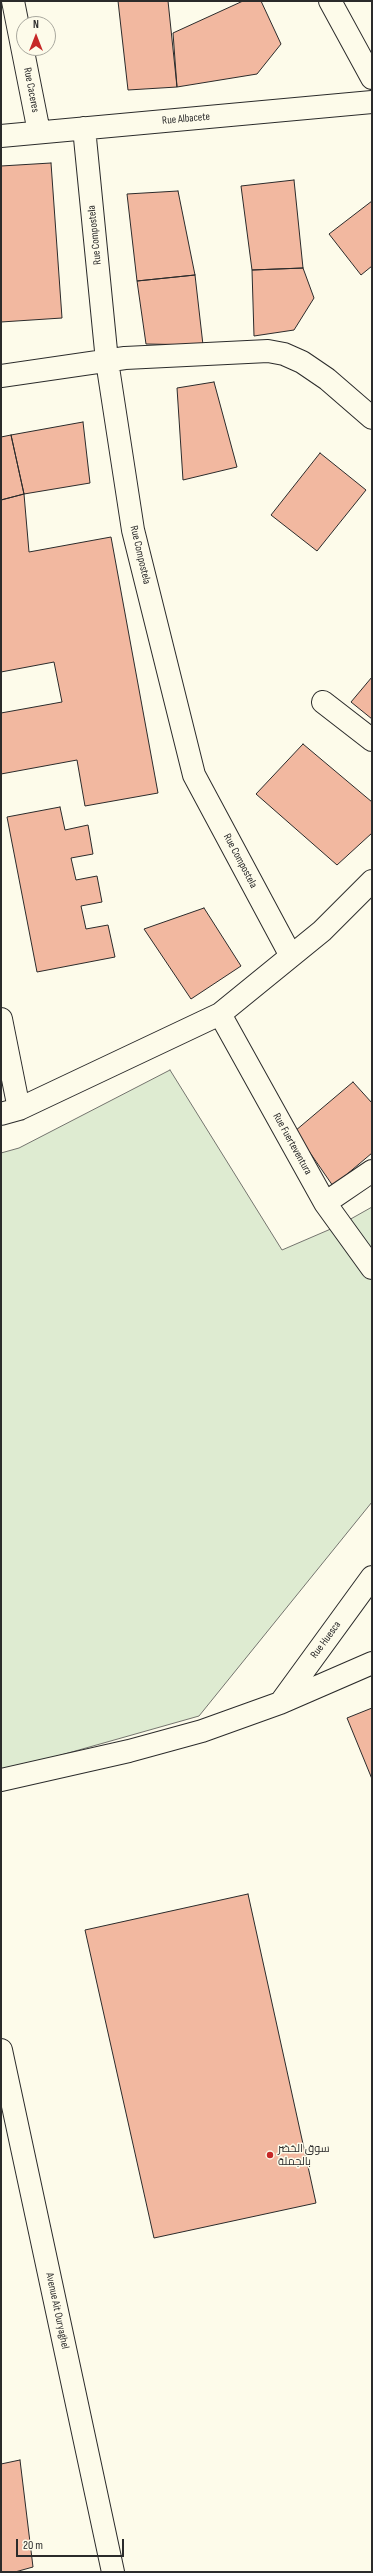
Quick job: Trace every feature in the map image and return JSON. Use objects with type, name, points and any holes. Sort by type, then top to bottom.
[{"type":"street","name":"Rue Caceres","points":[[12,1],[39,132]]},
{"type":"street","points":[[330,1],[372,78]]},
{"type":"street","name":"Rue Albacete","points":[[1,136],[372,102]]},
{"type":"street","name":"Rue Compostela","points":[[84,128],[107,361],[133,530],[194,775],[291,956]]},
{"type":"street","points":[[1,376],[107,361],[246,351],[284,354],[302,362],[328,379],[372,418]]},
{"type":"street","points":[[323,702],[372,740]]},
{"type":"street","points":[[1,1019],[10,1111],[220,1014],[322,930],[372,881]]},
{"type":"street","name":"Rue Fuerteventura","points":[[220,1014],[325,1204],[372,1268]]},
{"type":"street","points":[[325,1204],[372,1171]]},
{"type":"street","name":"Rue Huesca","points":[[280,1703],[372,1577]]},
{"type":"street","points":[[1,1780],[129,1751],[202,1731],[280,1703],[372,1663]]},
{"type":"street","name":"Avenue Ait Ouryaghel","points":[[1,2050],[112,2572]]},
{"type":"green space","points":[[170,1070],[282,1250],[340,1225],[372,1207],[372,1502],[199,1716],[1,1772],[1,1153],[19,1148]]},
{"type":"building","points":[[118,1],[168,1],[177,87],[128,90]]},
{"type":"building","points":[[243,1],[261,1],[281,44],[257,74],[177,87],[173,33]]},
{"type":"building","points":[[51,163],[62,318],[1,322],[1,166]]},
{"type":"building","points":[[294,180],[303,268],[252,270],[241,186]]},
{"type":"building","points":[[178,191],[195,275],[137,281],[127,194]]},
{"type":"building","points":[[372,201],[372,266],[361,275],[329,234]]},
{"type":"building","points":[[303,268],[314,298],[294,330],[254,336],[252,270]]},
{"type":"building","points":[[195,275],[203,345],[146,344],[137,281]]},
{"type":"building","points":[[214,382],[237,467],[183,480],[177,388]]},
{"type":"building","points":[[83,422],[90,483],[24,494],[11,435]]},
{"type":"building","points":[[11,435],[24,494],[1,500],[1,437]]},
{"type":"building","points":[[320,453],[366,490],[317,551],[271,515]]},
{"type":"building","points":[[24,494],[29,552],[111,537],[158,793],[85,806],[77,760],[1,774],[1,713],[62,702],[54,662],[1,672],[1,500]]},
{"type":"building","points":[[372,677],[372,719],[351,702]]},
{"type":"building","points":[[303,744],[372,802],[372,833],[337,865],[256,794]]},
{"type":"building","points":[[60,807],[65,830],[88,825],[93,854],[71,858],[76,880],[97,876],[102,902],[81,906],[86,929],[108,925],[115,957],[37,972],[7,817]]},
{"type":"building","points":[[204,908],[241,966],[191,999],[144,929]]},
{"type":"building","points":[[353,1082],[372,1103],[372,1153],[333,1186],[295,1131]]},
{"type":"building","points":[[372,1708],[372,1779],[347,1718]]},
{"type":"building","points":[[248,1894],[316,2203],[154,2238],[85,1930]]},
{"type":"building","points":[[20,2460],[33,2567],[15,2572],[1,2572],[1,2464]]},
{"type":"place","name":"سوق الخضر بالجملة","points":[[270,2155]]}]
